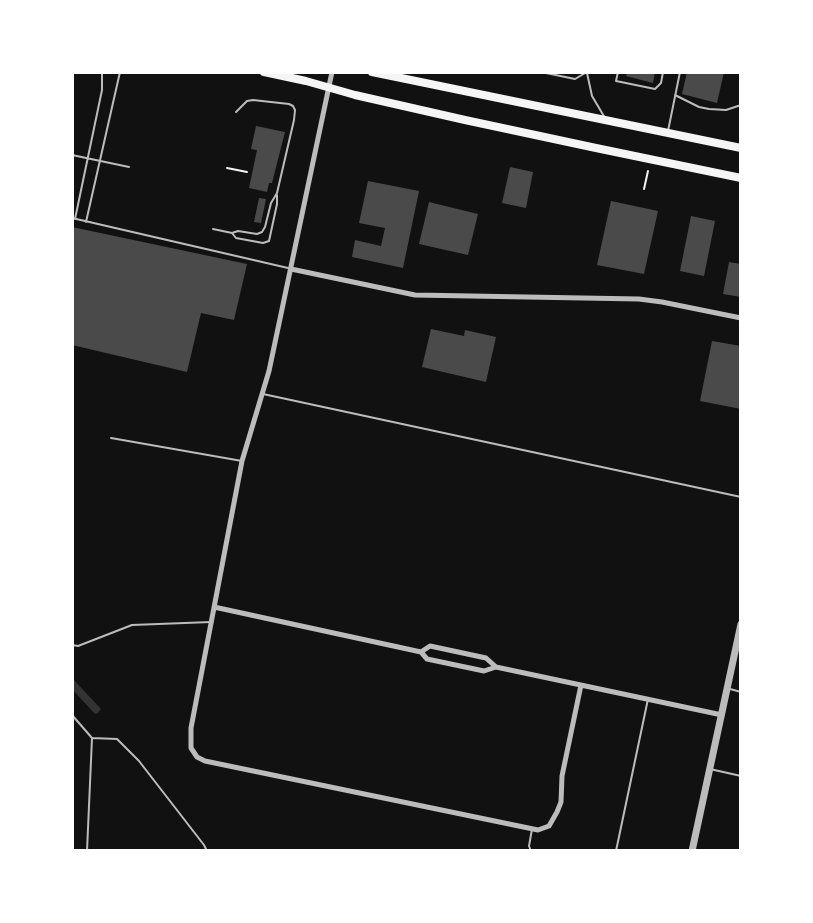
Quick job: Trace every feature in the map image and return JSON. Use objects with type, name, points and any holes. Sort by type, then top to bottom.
[{"type":"main road","points":[[264,72],[476,123],[741,178]]},
{"type":"main road","points":[[372,72],[741,148]]},
{"type":"street","points":[[332,72],[269,371],[242,461],[191,728],[191,748],[197,757],[206,761],[538,830],[549,826],[561,801],[562,776],[581,685]]},
{"type":"street","points":[[291,269],[415,295],[639,299],[741,318]]},
{"type":"street","points":[[213,607],[422,652],[427,659],[473,669],[484,671],[496,666]]},
{"type":"street","points":[[692,851],[741,624]]},
{"type":"street","points":[[422,652],[430,646],[486,658],[496,666],[722,715]]},
{"type":"lane","points":[[102,72],[102,90],[73,219],[291,269]]},
{"type":"lane","points":[[86,222],[120,72]]},
{"type":"lane","points":[[541,72],[574,79],[587,72],[592,96],[607,121]]},
{"type":"lane","points":[[561,76],[562,72]]},
{"type":"lane","points":[[618,72],[616,81],[655,89],[661,83],[663,72]]},
{"type":"lane","points":[[668,132],[680,72]]},
{"type":"lane","points":[[675,95],[699,107],[726,110],[741,104],[741,98]]},
{"type":"lane","points":[[232,233],[236,238],[262,243],[269,241],[295,110],[289,105],[253,100],[247,101],[236,112]]},
{"type":"lane","points":[[72,155],[129,166]]},
{"type":"lane","points":[[213,229],[232,233],[262,232],[266,227],[271,203],[277,193]]},
{"type":"lane","points":[[262,393],[741,497]]},
{"type":"lane","points":[[111,438],[242,461]]},
{"type":"lane","points":[[72,645],[78,646],[132,625],[211,622]]},
{"type":"lane","points":[[728,688],[741,692]]},
{"type":"lane","points":[[616,851],[648,699]]},
{"type":"lane","points":[[72,715],[92,738],[87,851]]},
{"type":"lane","points":[[92,738],[120,742],[139,761],[207,851]]},
{"type":"lane","points":[[710,769],[741,776]]},
{"type":"lane","points":[[531,851],[532,829]]},
{"type":"path","points":[[227,168],[247,172]]},
{"type":"path","points":[[644,189],[648,171]]},
{"type":"shaded area","points":[[72,678],[101,709],[98,713],[95,714],[72,689]]},
{"type":"building","points":[[628,72],[655,72],[653,83],[626,76]]},
{"type":"building","points":[[687,72],[724,72],[717,103],[682,94]]},
{"type":"building","points":[[256,126],[285,132],[272,183],[269,183],[267,192],[249,188],[257,150],[251,149]]},
{"type":"building","points":[[510,167],[533,172],[526,208],[502,203]]},
{"type":"building","points":[[368,181],[419,191],[403,268],[352,257],[355,240],[381,246],[385,228],[359,223]]},
{"type":"building","points":[[259,198],[266,199],[261,223],[254,222]]},
{"type":"building","points":[[611,201],[658,211],[644,274],[597,265]]},
{"type":"building","points":[[429,202],[478,214],[468,255],[419,244]]},
{"type":"building","points":[[691,216],[715,221],[704,276],[680,271]]},
{"type":"building","points":[[72,227],[247,264],[234,320],[201,313],[187,372],[72,345]]},
{"type":"building","points":[[729,262],[741,264],[741,297],[723,294]]},
{"type":"building","points":[[431,329],[464,336],[465,330],[496,337],[486,382],[422,367]]},
{"type":"building","points":[[712,341],[741,346],[741,409],[700,401]]}]
